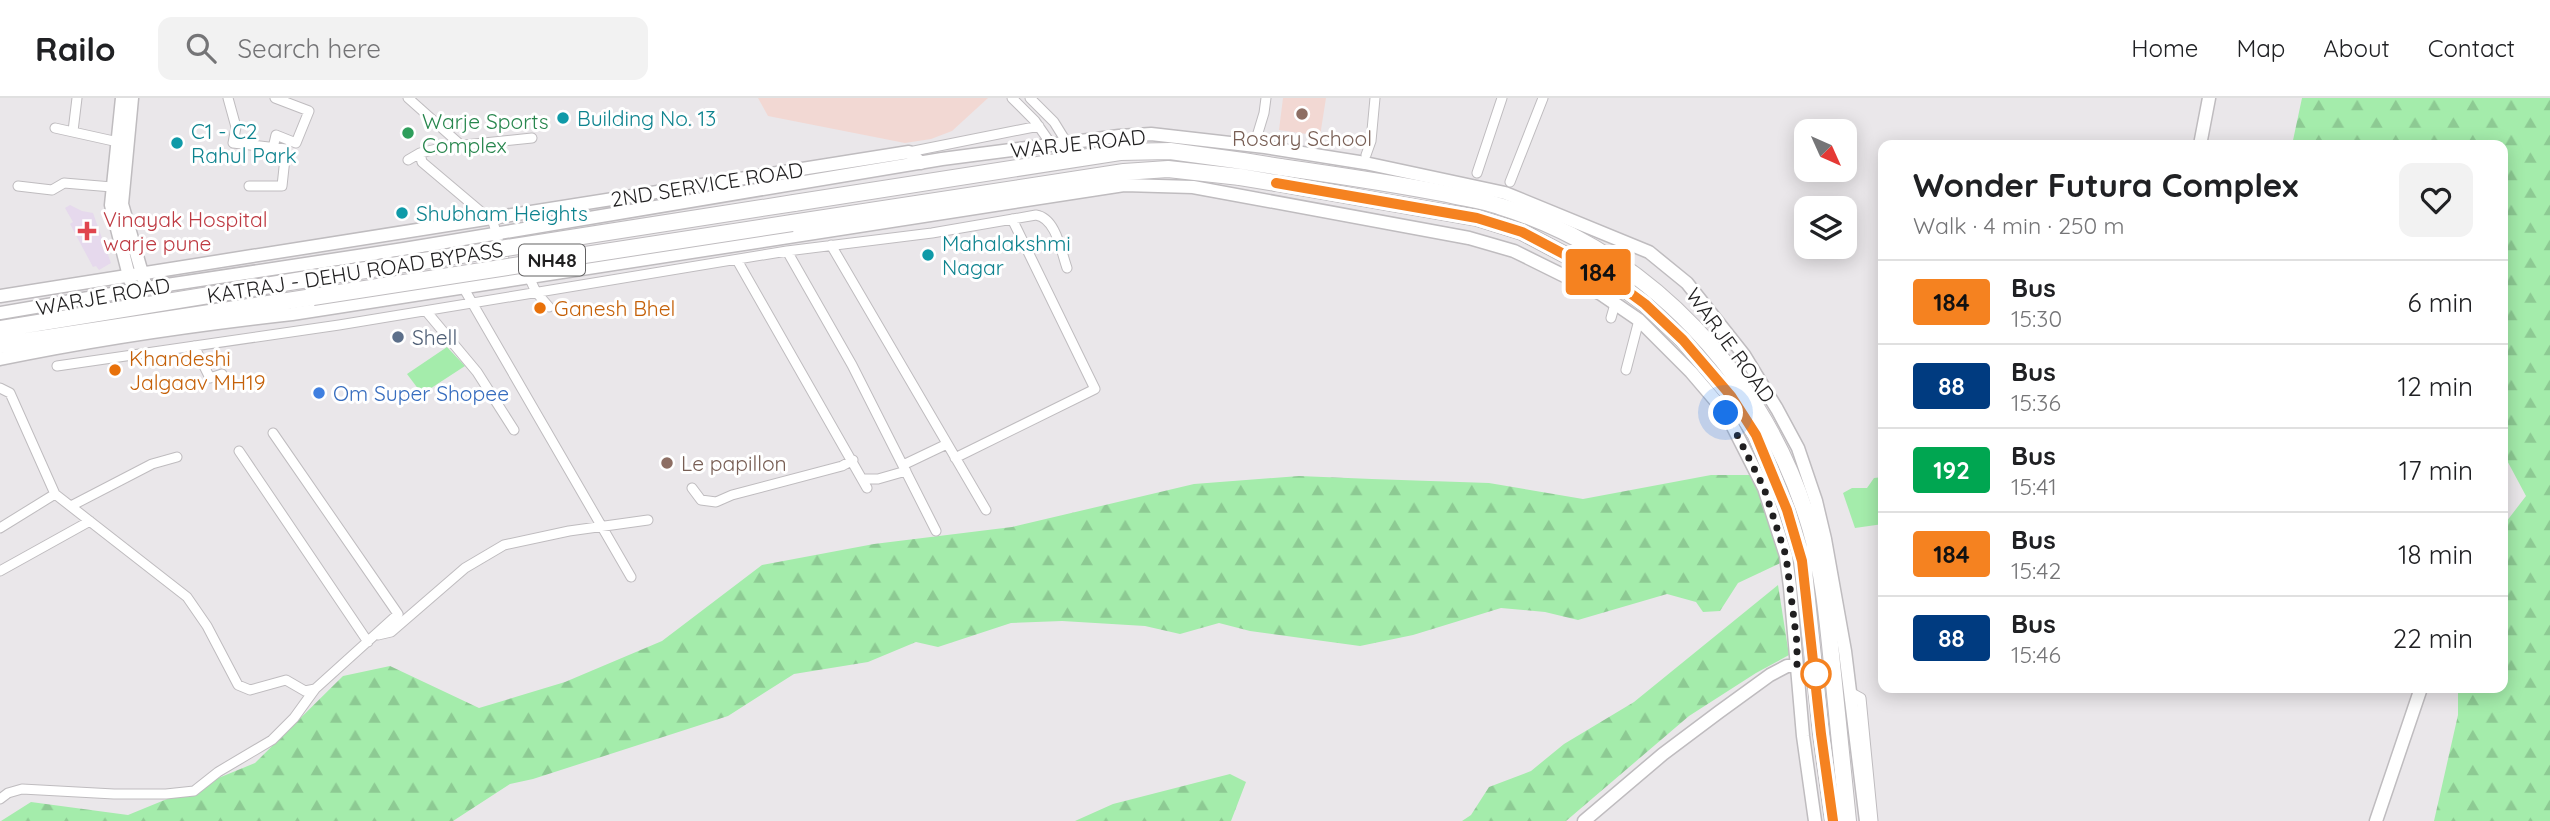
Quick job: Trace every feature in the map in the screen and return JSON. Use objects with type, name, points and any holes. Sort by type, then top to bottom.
[{"type":"highway","name":"KATRAJ - DEHU ROAD BYPASS","points":[[0,329],[1120,152],[1170,151],[1241,169]]},
{"type":"highway","name":"NH48","points":[[1241,169],[1280,167],[1385,182],[1499,205],[1603,253],[1658,292],[1706,339],[1762,414],[1780,450],[1810,527],[1829,634],[1848,821]]},
{"type":"highway","name":"NH48","points":[[1241,169],[1276,183],[1477,218],[1522,232],[1611,279],[1645,304],[1683,340],[1732,410],[1756,435],[1774,475],[1802,561],[1833,821]]},
{"type":"highway","name":"KATRAJ - DEHU ROAD BYPASS","points":[[0,345],[1124,172],[1241,169]]},
{"type":"street","points":[[73,131],[77,98]]},
{"type":"street","points":[[122,98],[112,187],[147,288]]},
{"type":"street","points":[[132,98],[117,204],[132,290]]},
{"type":"street","points":[[228,98],[236,127],[233,142],[286,149],[282,186],[249,186]]},
{"type":"street","points":[[273,148],[276,135],[296,143],[309,111],[275,98]]},
{"type":"street","points":[[408,98],[461,146]]},
{"type":"street","points":[[1012,98],[1039,126],[1051,144]]},
{"type":"street","points":[[1030,98],[1054,122],[1067,143]]},
{"type":"street","points":[[1261,199],[1260,146],[1266,98]]},
{"type":"street","points":[[1477,173],[1502,98]]},
{"type":"street","points":[[1510,182],[1543,98]]},
{"type":"street","points":[[2201,140],[2209,98]]},
{"type":"street","points":[[1366,155],[1371,141],[1372,99]]},
{"type":"street","name":"2ND SERVICE ROAD","points":[[0,296],[909,152],[1039,126]]},
{"type":"street","points":[[55,128],[118,142]]},
{"type":"street","name":"WARJE ROAD","points":[[0,313],[921,163],[1051,144],[1151,134],[1260,146],[1365,163],[1505,193],[1649,252],[1687,283],[1744,355],[1798,448],[1816,501],[1836,590],[1866,821]]},
{"type":"street","points":[[408,160],[420,152],[532,138]]},
{"type":"street","points":[[1246,196],[1260,146]]},
{"type":"street","points":[[420,152],[422,162],[489,218],[498,233],[510,280]]},
{"type":"street","points":[[909,152],[921,163]]},
{"type":"street","points":[[18,186],[52,190],[64,183],[112,187]]},
{"type":"street","name":"WARJE ROAD","points":[[0,359],[50,349],[1124,185],[1193,187],[1469,238],[1514,251],[1601,294],[1639,320],[1732,410],[1764,488],[1786,556],[1797,643],[1803,736],[1815,821]]},
{"type":"street","points":[[57,366],[339,326],[787,251],[932,233],[1035,215],[1042,216],[1049,222],[1068,268]]},
{"type":"street","points":[[955,458],[1095,389],[1012,219]]},
{"type":"street","points":[[831,245],[986,510]]},
{"type":"street","points":[[787,251],[852,365],[936,531]]},
{"type":"street","points":[[686,253],[692,268]]},
{"type":"street","points":[[737,260],[867,488]]},
{"type":"street","points":[[529,277],[536,292],[549,307]]},
{"type":"street","points":[[463,287],[631,577]]},
{"type":"street","points":[[1611,318],[1615,304]]},
{"type":"street","points":[[328,308],[339,326]]},
{"type":"street","points":[[426,311],[477,372],[514,430]]},
{"type":"street","points":[[277,316],[288,332]]},
{"type":"street","points":[[1626,370],[1639,320]]},
{"type":"street","points":[[194,346],[210,378],[222,374]]},
{"type":"street","points":[[0,388],[10,393],[55,494],[187,597],[241,688],[250,690],[286,680],[305,691],[315,689]]},
{"type":"street","points":[[0,799],[22,789],[114,794],[194,791],[218,772],[272,740],[315,689],[398,614],[274,433]]},
{"type":"street","points":[[862,479],[878,479],[947,444]]},
{"type":"street","points":[[239,451],[368,642]]},
{"type":"street","points":[[71,506],[152,464],[177,457]]},
{"type":"street","points":[[692,488],[701,500],[716,502],[732,495],[842,466],[853,460]]},
{"type":"street","points":[[0,528],[55,494]]},
{"type":"street","points":[[376,635],[391,632],[465,568],[504,545],[569,531],[648,520]]},
{"type":"street","points":[[0,571],[90,522]]},
{"type":"street","points":[[1584,821],[1663,754],[1729,704],[1770,675],[1787,667],[1797,666]]},
{"type":"street","points":[[1850,692],[1861,698],[1873,821]]},
{"type":"street","points":[[2376,821],[2419,693]]},
{"type":"shaded area","points":[[758,98],[988,98],[952,131],[931,139],[905,143],[768,116]]},
{"type":"shaded area","name":"Rosary School","points":[[1283,98],[1326,98],[1320,136],[1279,130]]},
{"type":"shaded area","name":"Vinayak Hospital warje pune","points":[[70,205],[93,213],[111,263],[99,270],[96,266],[93,267],[70,224],[73,222],[65,208]]},
{"type":"green space","points":[[2302,98],[2550,98],[2550,821],[2434,821],[2458,715],[2458,693],[2508,693],[2508,519],[2526,496],[2508,462],[2508,140],[2293,140]]},
{"type":"green space","points":[[447,347],[465,366],[422,394],[407,374]]},
{"type":"green space","points":[[1711,475],[1764,475],[1783,508],[1793,557],[1738,583],[1720,611],[1703,612],[1696,602],[1667,594],[1578,620],[1545,612],[1501,608],[1413,635],[1360,646],[1250,631],[1219,623],[1180,634],[1145,626],[1062,621],[1011,623],[938,647],[916,642],[868,662],[794,674],[728,716],[510,784],[453,821],[1,821],[31,802],[128,815],[255,763],[343,676],[390,666],[479,708],[565,682],[662,641],[762,565],[874,544],[1012,527],[1194,484],[1299,476],[1489,483],[1583,499]]},
{"type":"green space","points":[[1874,478],[1878,478],[1878,525],[1855,528],[1843,493],[1852,488],[1867,488]]},
{"type":"green space","points":[[1778,585],[1789,655],[1689,716],[1566,821],[1462,821],[1471,815],[1489,787],[1531,771],[1564,744],[1634,702]]},
{"type":"green space","points":[[1230,774],[1246,782],[1231,821],[1075,821],[1113,804]]},
{"type":"bus line","name":"184","points":[[1276,183],[1477,218],[1522,232],[1611,279],[1645,304],[1683,340],[1731,396],[1756,435],[1787,510],[1802,561],[1808,598],[1821,734],[1833,821]]},
{"type":"place","name":"Rosary School","points":[[1302,114]]},
{"type":"place","name":"Building No. 13","points":[[563,118]]},
{"type":"place","name":"Warje Sports Complex","points":[[408,133]]},
{"type":"place","name":"C1 - C2 Rahul Park","points":[[177,143]]},
{"type":"place","name":"Shubham Heights","points":[[402,213]]},
{"type":"place","name":"Vinayak Hospital warje pune","points":[[87,231]]},
{"type":"place","name":"Mahalakshmi Nagar","points":[[928,255]]},
{"type":"place","name":"Ganesh Bhel","points":[[540,308]]},
{"type":"place","name":"Shell","points":[[398,337]]},
{"type":"place","name":"Khandeshi Jalgaav MH19","points":[[115,370]]},
{"type":"place","name":"Om Super Shopee","points":[[319,393]]},
{"type":"place","name":"Le papillon","points":[[667,463]]},
{"type":"route","points":[[1726,413],[1764,488],[1786,556],[1797,643],[1797,666],[1816,674]]}]
